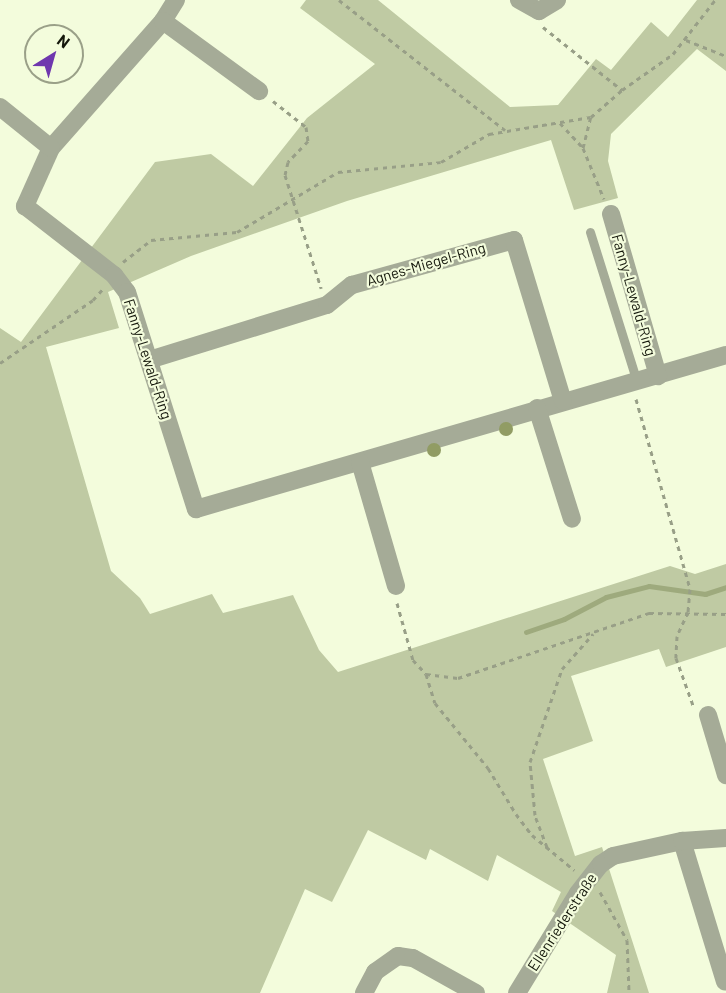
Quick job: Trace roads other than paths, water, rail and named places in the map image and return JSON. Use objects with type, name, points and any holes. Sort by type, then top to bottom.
[{"type":"street","name":"Fanny-Lewald-Ring","points":[[176,0],[163,21],[51,148],[25,206],[114,274],[127,292],[196,509],[537,408],[658,376],[726,355]]},
{"type":"street","points":[[519,0],[539,11],[557,0]]},
{"type":"street","points":[[163,21],[259,91]]},
{"type":"street","points":[[0,107],[51,148]]},
{"type":"street","name":"Fanny-Lewald-Ring","points":[[611,214],[658,376]]},
{"type":"street","name":"Agnes-Miegel-Ring","points":[[149,360],[327,305],[352,285],[514,240],[564,401]]},
{"type":"street","points":[[537,408],[572,519]]},
{"type":"street","points":[[360,462],[396,586]]},
{"type":"street","points":[[708,715],[726,775]]},
{"type":"street","name":"Ellenriederstraße","points":[[517,993],[587,880],[613,856],[682,841],[726,838]]},
{"type":"street","points":[[682,841],[725,982]]},
{"type":"street","points":[[364,993],[375,972],[399,956],[413,958],[476,993]]},
{"type":"lane","points":[[590,232],[634,382]]},
{"type":"waterway","points":[[526,632],[564,619],[606,597],[649,586],[705,594],[726,587]]}]
